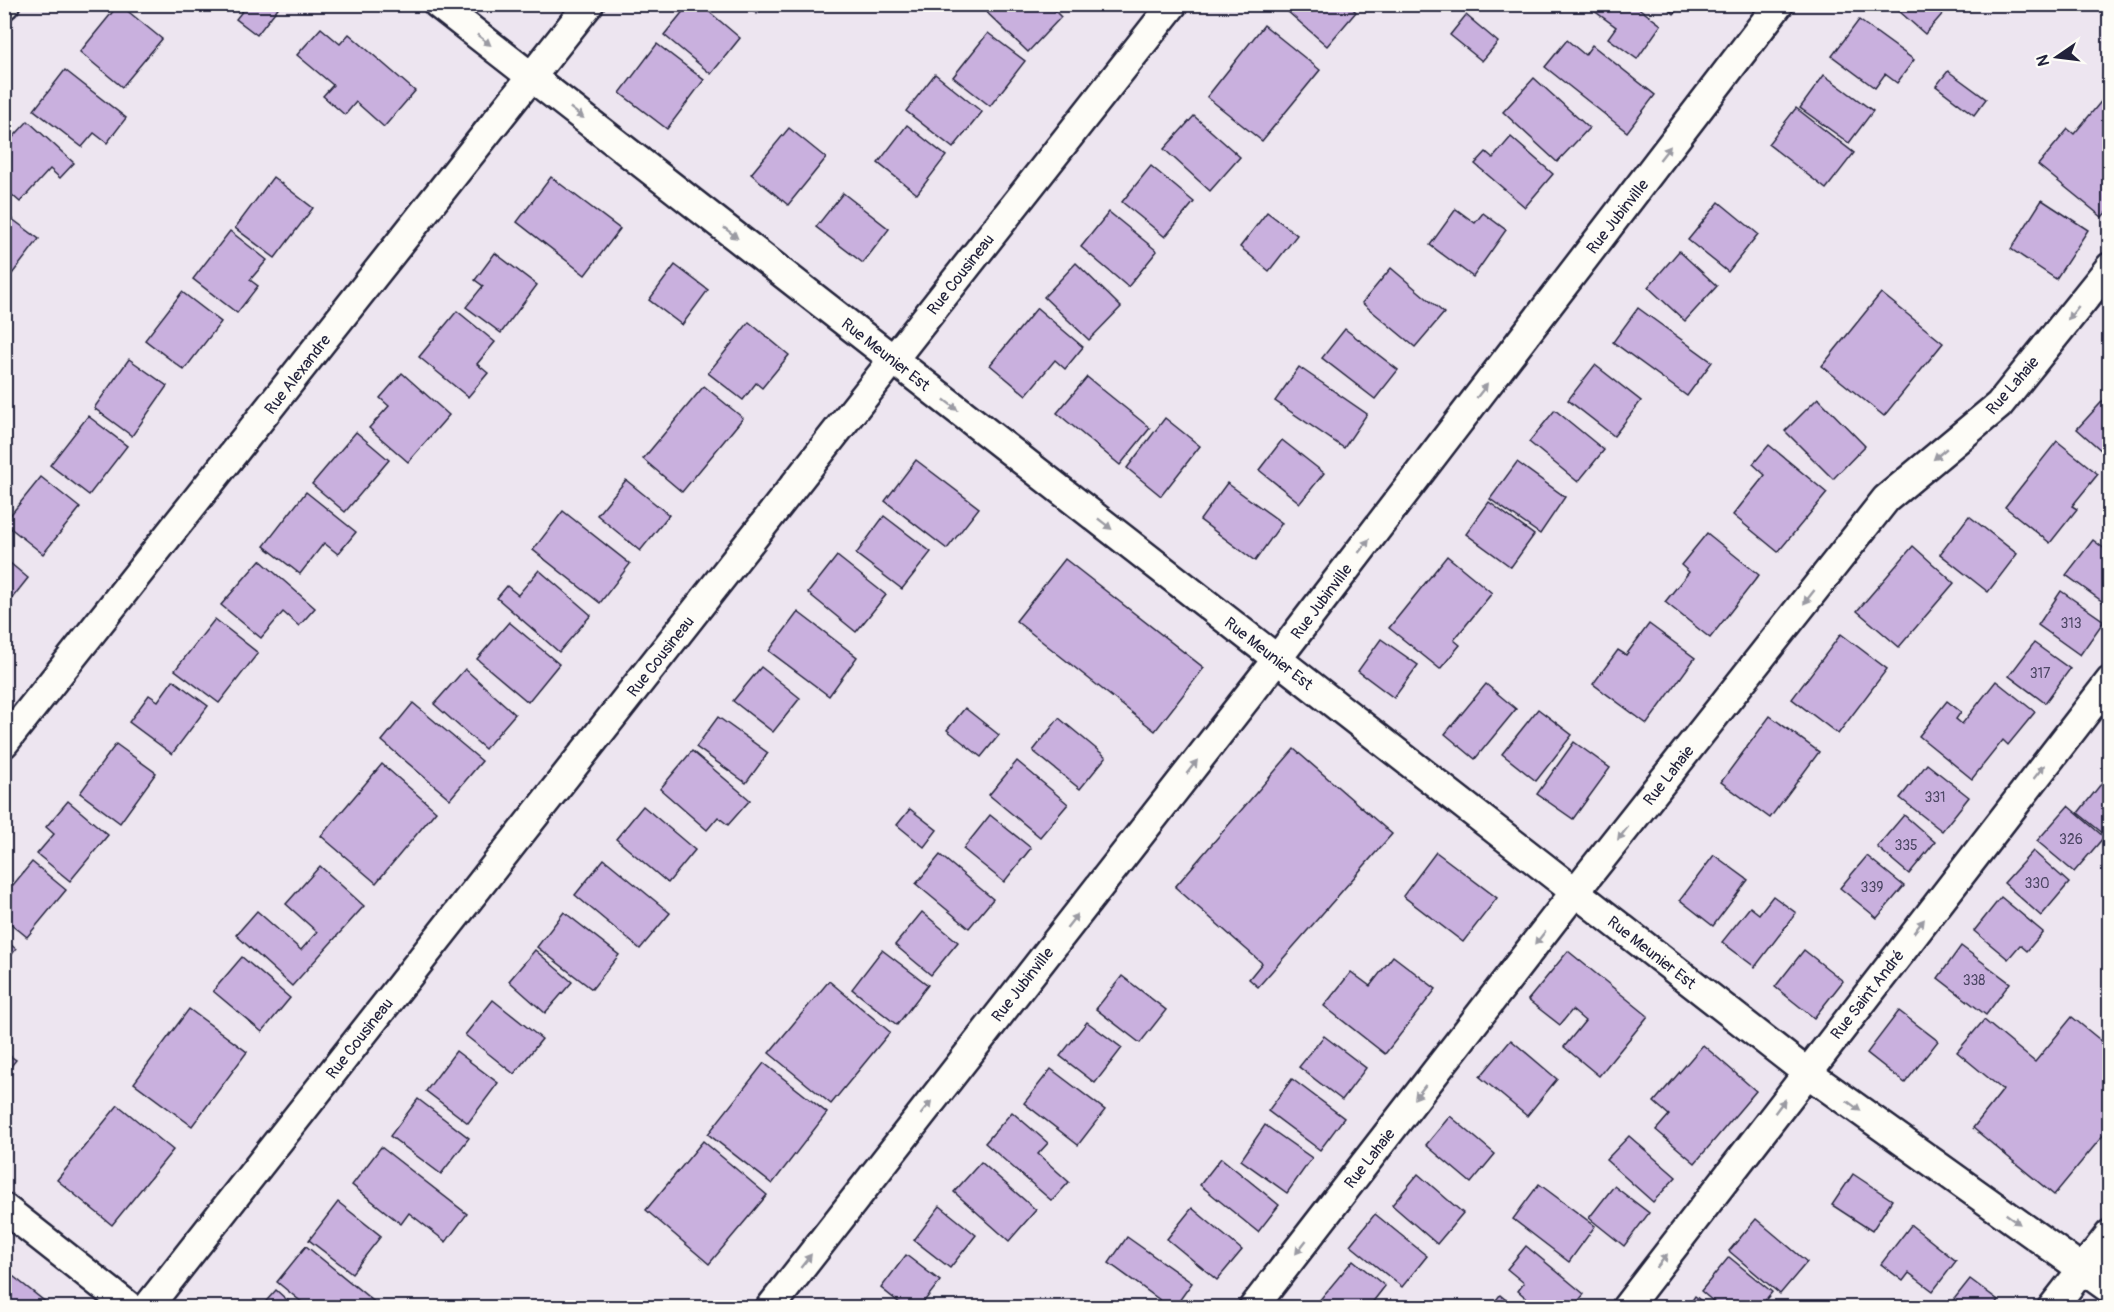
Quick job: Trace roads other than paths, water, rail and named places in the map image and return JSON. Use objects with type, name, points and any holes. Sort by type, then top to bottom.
[{"type":"street","name":"Rue Meunier Est","points":[[438,4],[1806,1072],[2109,1289]]},
{"type":"street","name":"Rue Alexandre","points":[[4,743],[589,4]]},
{"type":"street","name":"Rue Cousineau","points":[[147,1308],[1173,4]]},
{"type":"street","name":"Rue Jubinville","points":[[770,1308],[1277,659],[1779,4]]},
{"type":"street","name":"Rue Lahaie","points":[[1253,1308],[1575,892],[1886,499],[2000,405],[2109,267]]},
{"type":"street","name":"Rue Saint André","points":[[1626,1308],[2109,681]]},
{"type":"street","points":[[4,1208],[131,1308]]},
{"type":"street","points":[[2052,1308],[2109,1234]]}]
